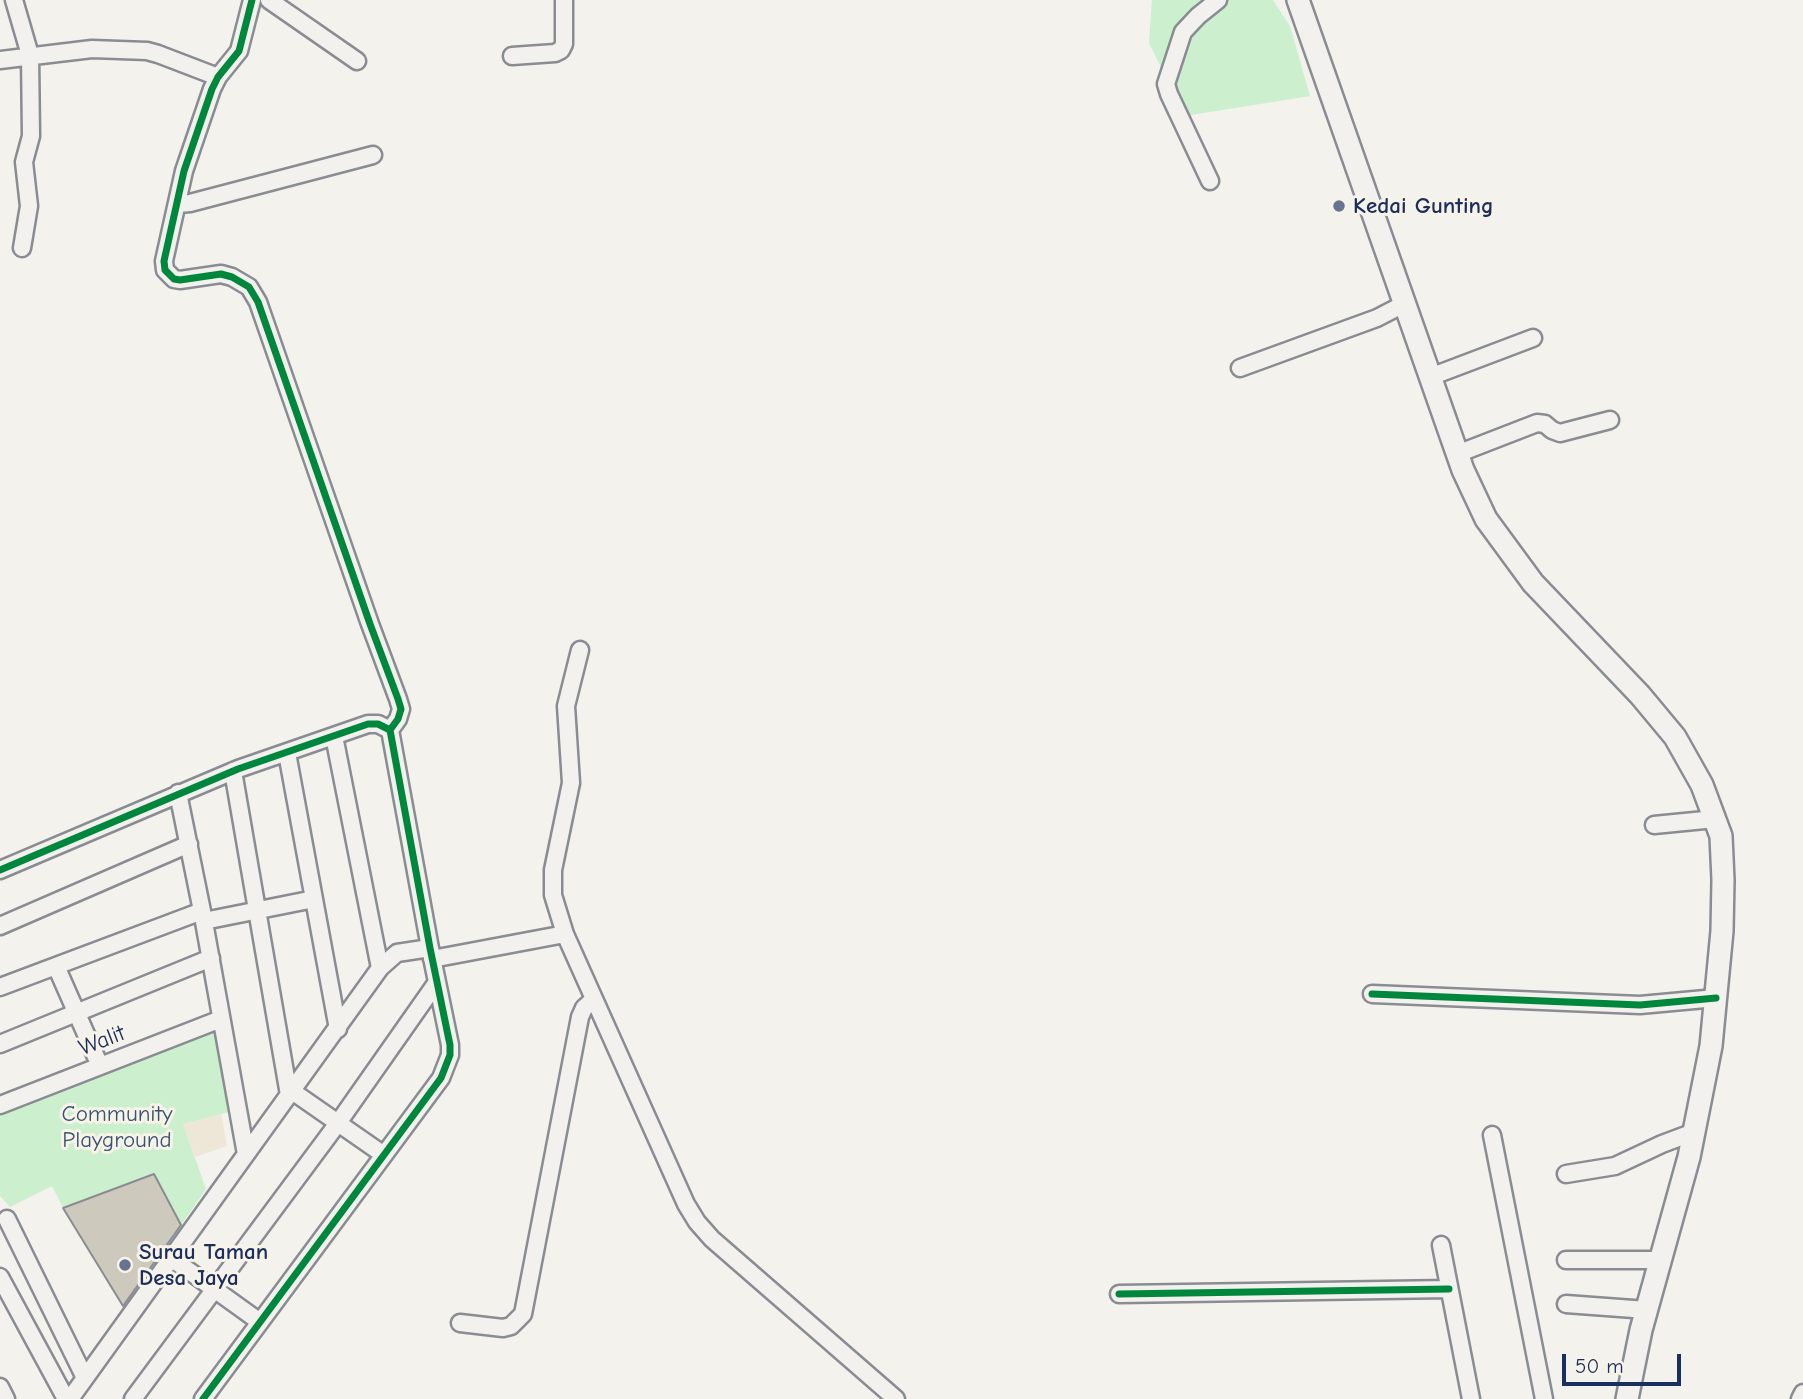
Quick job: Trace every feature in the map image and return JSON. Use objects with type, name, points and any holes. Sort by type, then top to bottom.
[{"type":"main road","points":[[1297,2],[1457,454],[1486,519],[1533,583],[1640,695],[1675,737],[1702,785],[1721,836],[1722,931],[1711,1046],[1694,1132],[1647,1310],[1627,1399]]},
{"type":"street","points":[[13,0],[30,55],[31,136],[24,162],[29,206],[22,248]]},
{"type":"street","points":[[203,1399],[441,1078],[450,1055],[390,730],[401,709],[258,302],[249,287],[221,274],[174,279],[164,261],[184,172],[218,77],[239,51],[252,0]]},
{"type":"street","points":[[269,0],[357,61]]},
{"type":"street","points":[[512,56],[555,53],[561,50],[564,44],[564,0]]},
{"type":"street","points":[[1210,181],[1168,94],[1166,84],[1183,32],[1218,0]]},
{"type":"street","points":[[0,60],[92,49],[146,51],[218,77]]},
{"type":"street","points":[[178,204],[373,155]]},
{"type":"street","points":[[1240,368],[1377,318],[1404,304]]},
{"type":"street","points":[[1430,377],[1533,338]]},
{"type":"street","points":[[1457,454],[1537,423],[1545,424],[1560,433],[1610,420]]},
{"type":"street","points":[[580,650],[566,706],[571,783],[553,870],[553,895],[565,934],[686,1204],[697,1222],[712,1239],[896,1399]]},
{"type":"street","points":[[0,870],[233,771],[368,724],[378,724],[390,730]]},
{"type":"street","points":[[334,736],[380,968]]},
{"type":"street","points":[[287,753],[338,1029]]},
{"type":"street","points":[[233,771],[291,1093],[384,1155]]},
{"type":"street","points":[[178,793],[246,1154]]},
{"type":"street","points":[[1654,825],[1715,819]]},
{"type":"street","points":[[0,926],[189,844]]},
{"type":"street","points":[[0,987],[203,916],[314,900]]},
{"type":"street","points":[[0,1278],[68,1399],[380,968],[397,953],[431,954],[565,934]]},
{"type":"street","points":[[0,1044],[211,958]]},
{"type":"street","points":[[56,966],[100,1066]]},
{"type":"street","points":[[133,1399],[338,1123],[437,982]]},
{"type":"street","points":[[1372,994],[1640,1005],[1716,998]]},
{"type":"street","points":[[460,1323],[503,1328],[511,1326],[523,1314],[580,1017],[584,1008],[594,999]]},
{"type":"street","name":"Walit","points":[[0,1105],[221,1019]]},
{"type":"street","points":[[1566,1174],[1615,1166],[1694,1132]]},
{"type":"street","points":[[1492,1135],[1544,1399]]},
{"type":"street","points":[[7,1219],[85,1378]]},
{"type":"street","points":[[1441,1245],[1471,1399]]},
{"type":"street","points":[[171,1258],[260,1322]]},
{"type":"street","points":[[1566,1260],[1660,1260]]},
{"type":"street","points":[[1119,1294],[1449,1290]]},
{"type":"street","points":[[1566,1304],[1647,1310]]},
{"type":"street","points":[[0,1387],[6,1399]]},
{"type":"street","points":[[1800,1399],[1803,1393]]},
{"type":"shaded area","points":[[221,1114],[227,1146],[195,1157],[183,1124]]},
{"type":"green space","points":[[1152,0],[1273,0],[1290,26],[1310,96],[1185,116],[1149,43]]},
{"type":"green space","name":"Community Playground","points":[[215,1027],[229,1112],[183,1124],[206,1189],[181,1225],[154,1175],[63,1208],[52,1186],[10,1207],[0,1196],[0,1111]]},
{"type":"building","name":"Surau Taman Desa Jaya","points":[[154,1174],[181,1225],[123,1306],[63,1208]]},
{"type":"cycle path","points":[[203,1399],[441,1078],[450,1055],[390,730],[401,709],[258,302],[249,287],[232,277],[221,274],[180,280],[174,279],[165,270],[164,261],[184,171],[212,89],[239,51],[252,0]]},
{"type":"cycle path","points":[[0,870],[238,769],[368,724],[378,724],[390,730]]},
{"type":"cycle path","points":[[1372,994],[1640,1005],[1716,998]]},
{"type":"cycle path","points":[[1119,1294],[1449,1289]]},
{"type":"place","name":"Kedai Gunting","points":[[1339,206]]},
{"type":"place","name":"Surau Taman Desa Jaya","points":[[125,1265]]}]
